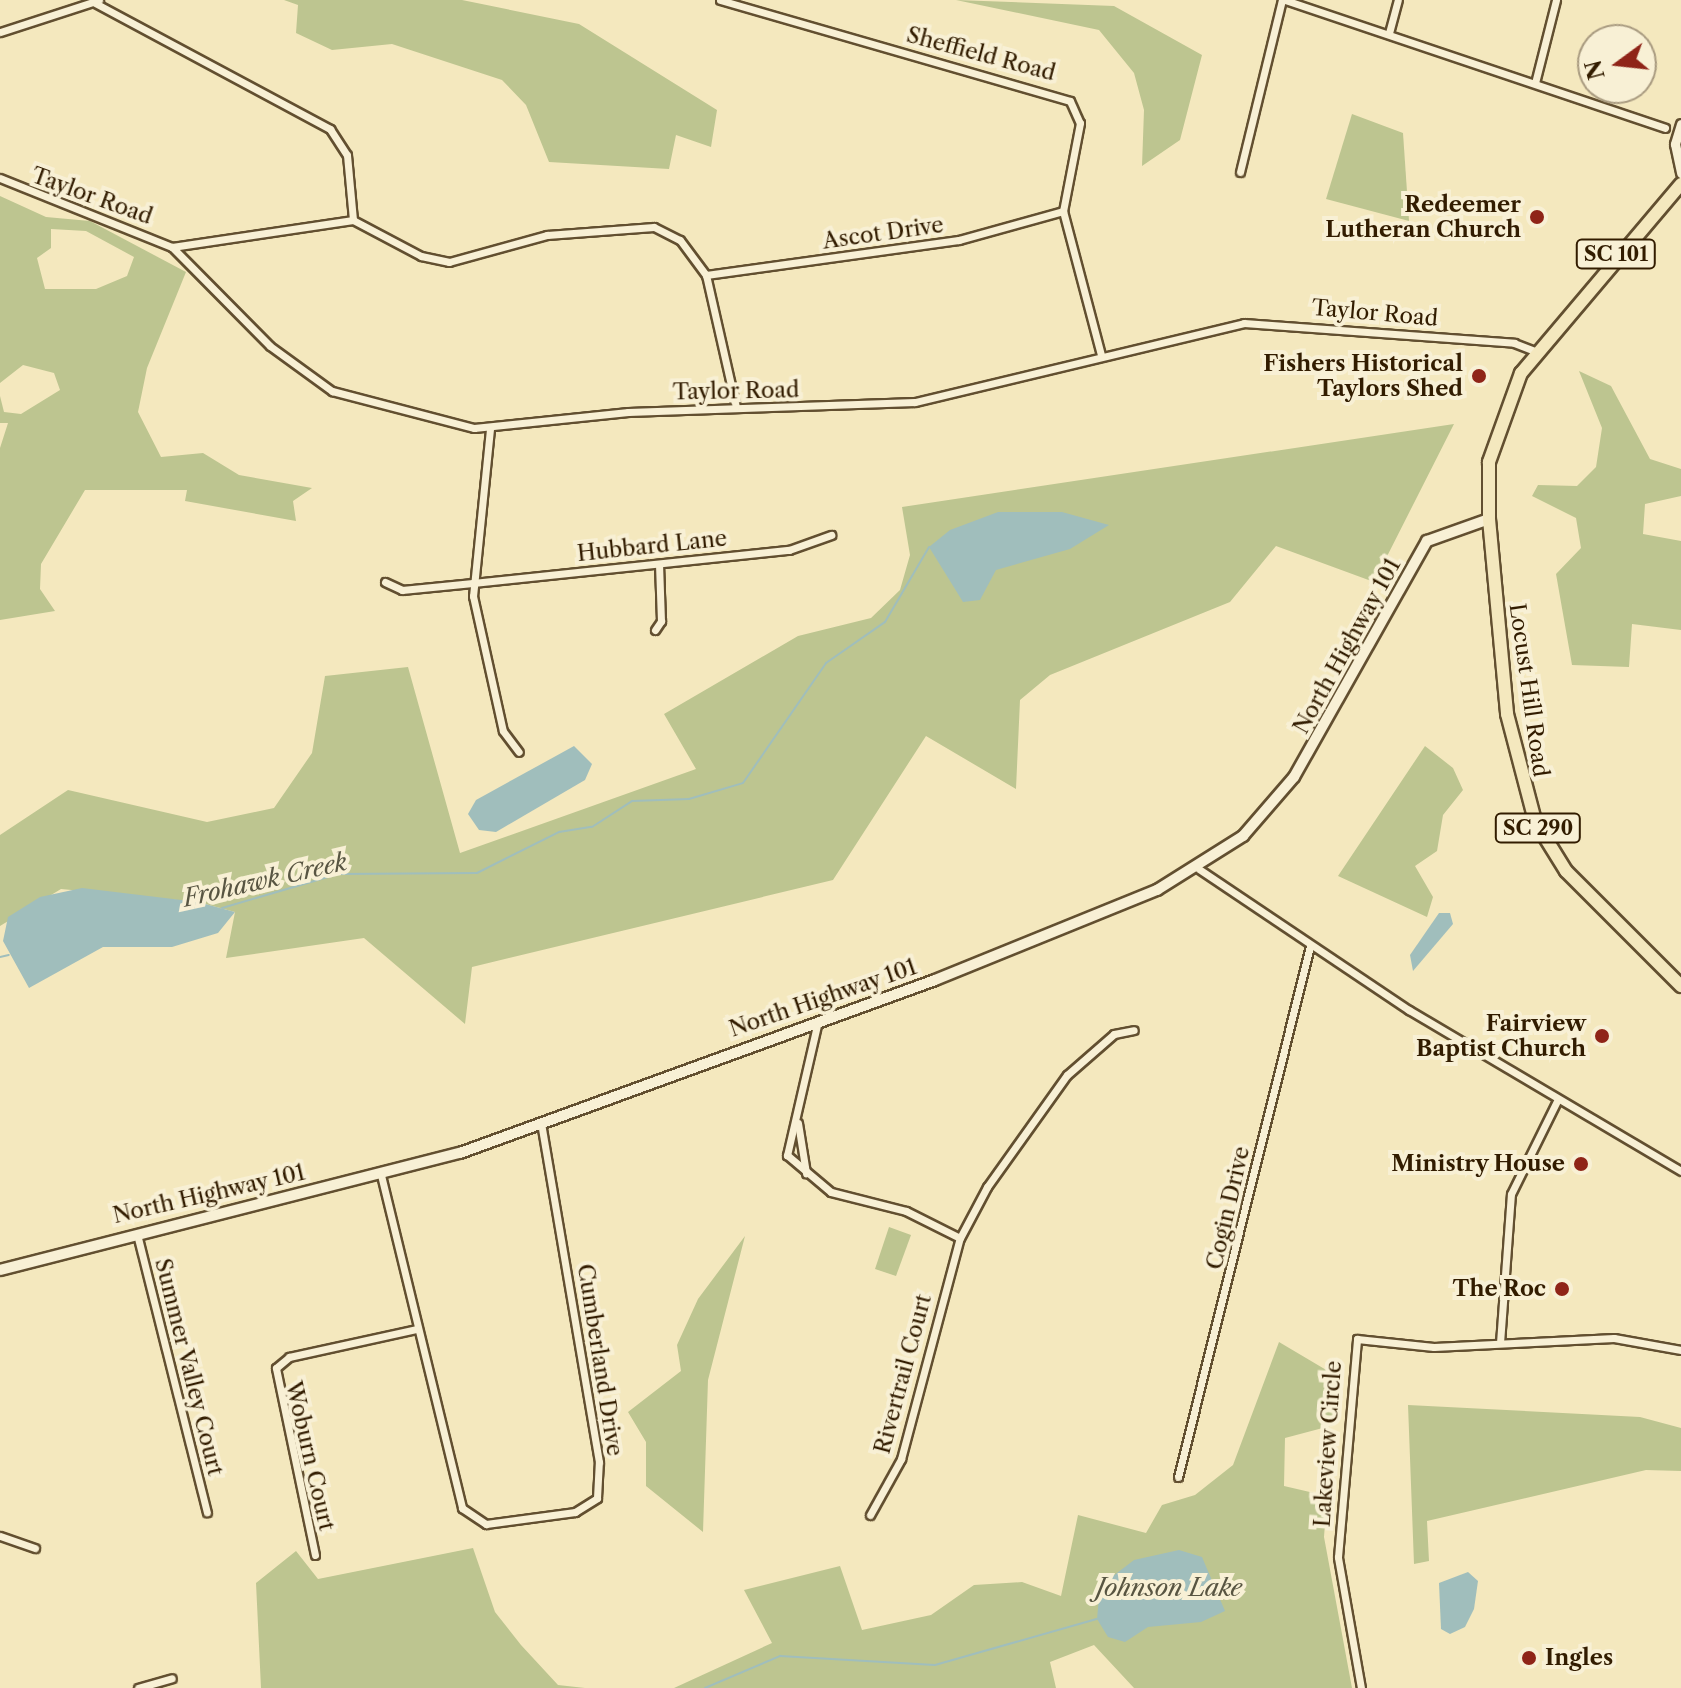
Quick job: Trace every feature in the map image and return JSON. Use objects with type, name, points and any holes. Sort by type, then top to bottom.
[{"type":"main road","name":"SC 101","points":[[1537,352],[1681,184]]},
{"type":"main road","name":"Locust Hill Road","points":[[1537,352],[1500,418],[1489,519],[1507,714],[1526,799],[1566,871],[1681,986]]},
{"type":"main road","name":"North Highway 101","points":[[0,1270],[137,1231],[381,1175],[541,1123],[987,960],[1199,869],[1259,821],[1307,759],[1427,541],[1489,519]]},
{"type":"street","name":"Sheffield Road","points":[[720,0],[1062,95],[1080,123],[1063,211],[1101,355]]},
{"type":"street","points":[[1240,172],[1284,0],[1665,128]]},
{"type":"street","points":[[1389,33],[1398,0]]},
{"type":"street","points":[[1535,83],[1556,0]]},
{"type":"street","points":[[0,32],[97,2],[330,129],[347,155],[353,220]]},
{"type":"street","points":[[1681,124],[1675,144],[1681,173]]},
{"type":"street","name":"Taylor Road","points":[[0,178],[172,247],[311,380],[377,406],[490,429],[736,407],[915,402],[1209,327],[1259,322],[1514,343],[1537,352]]},
{"type":"street","name":"Ascot Drive","points":[[706,275],[959,240],[1063,211]]},
{"type":"street","points":[[172,247],[353,220],[421,256],[449,262],[547,235],[644,224],[680,240],[706,275],[736,407]]},
{"type":"street","points":[[490,429],[473,583],[503,731],[519,752]]},
{"type":"street","name":"Hubbard Lane","points":[[385,582],[402,590],[659,564],[816,546],[831,535]]},
{"type":"street","points":[[655,630],[661,621],[659,564]]},
{"type":"street","points":[[1199,869],[1310,946],[1557,1101],[1681,1171]]},
{"type":"street","name":"Cogin Drive","points":[[1178,1477],[1310,946]]},
{"type":"street","points":[[818,1021],[798,1123],[787,1155],[831,1192],[906,1211],[960,1238]]},
{"type":"street","name":"Rivertrail Court","points":[[870,1515],[901,1459],[960,1238],[1067,1075],[1114,1034],[1134,1030]]},
{"type":"street","points":[[1500,1343],[1511,1194],[1557,1101]]},
{"type":"street","name":"Cumberland Drive","points":[[381,1175],[416,1329],[467,1515],[511,1524],[591,1505],[600,1487],[597,1444],[541,1123]]},
{"type":"street","points":[[798,1123],[806,1173]]},
{"type":"street","name":"Summer Valley Court","points":[[137,1231],[207,1512]]},
{"type":"street","name":"Woburn Court","points":[[315,1555],[276,1368],[289,1357],[416,1329]]},
{"type":"street","name":"Lakeview Circle","points":[[1361,1688],[1339,1572],[1355,1341],[1364,1334],[1422,1347],[1614,1338],[1681,1350]]},
{"type":"street","points":[[0,1536],[35,1548]]},
{"type":"street","points":[[138,1688],[172,1678]]},
{"type":"green space","points":[[284,0],[462,0],[579,24],[717,110],[711,147],[676,135],[669,169],[549,162],[526,105],[502,80],[392,44],[332,50],[296,33],[298,5]]},
{"type":"green space","points":[[956,0],[1114,6],[1202,55],[1180,140],[1142,166],[1144,110],[1134,73],[1099,30]]},
{"type":"green space","points":[[1352,114],[1403,133],[1409,221],[1326,199]]},
{"type":"green space","points":[[0,196],[46,217],[90,221],[186,272],[147,368],[138,412],[161,457],[203,453],[239,475],[312,488],[293,501],[296,521],[185,501],[187,490],[85,490],[41,564],[40,589],[55,611],[0,620],[0,448],[8,423],[0,423],[0,396],[4,412],[21,414],[60,390],[54,373],[23,365],[0,383]],"holes":[[[51,229],[86,231],[134,257],[127,276],[96,289],[45,289],[37,258],[51,248]]]},
{"type":"green space","points":[[1579,371],[1611,386],[1650,459],[1681,469],[1681,496],[1645,504],[1643,534],[1681,541],[1681,630],[1632,624],[1629,667],[1572,665],[1556,574],[1581,548],[1576,518],[1532,496],[1538,485],[1577,486],[1596,467],[1602,428]]},
{"type":"green space","points":[[1454,424],[1374,582],[1276,546],[1230,602],[1050,675],[1020,700],[1016,789],[926,736],[833,880],[472,967],[465,1024],[364,938],[226,958],[235,912],[198,902],[61,889],[0,926],[0,835],[68,790],[207,822],[274,808],[312,753],[325,676],[408,667],[460,853],[696,769],[664,714],[798,636],[871,618],[900,590],[910,555],[902,507]]},
{"type":"green space","points":[[1425,746],[1453,768],[1463,790],[1443,815],[1437,851],[1415,866],[1433,897],[1427,917],[1338,876]]},
{"type":"green space","points":[[889,1227],[911,1235],[896,1276],[875,1269]]},
{"type":"green space","points":[[745,1236],[708,1380],[703,1532],[646,1486],[646,1442],[628,1412],[681,1371],[677,1345],[698,1299]]},
{"type":"green space","points":[[1279,1342],[1333,1374],[1334,1425],[1285,1438],[1284,1486],[1327,1496],[1324,1537],[1352,1688],[1134,1688],[1094,1645],[1050,1662],[1056,1688],[674,1688],[772,1643],[744,1590],[840,1566],[862,1630],[931,1615],[974,1585],[1022,1582],[1061,1596],[1078,1515],[1146,1533],[1162,1505],[1195,1495],[1233,1465]]},
{"type":"green space","points":[[1408,1405],[1640,1417],[1681,1428],[1681,1471],[1646,1470],[1427,1521],[1429,1561],[1414,1564]]},
{"type":"green space","points":[[473,1548],[495,1612],[521,1645],[558,1685],[585,1688],[261,1688],[256,1583],[296,1551],[318,1579]]},
{"type":"water","points":[[998,512],[1062,512],[1109,525],[1070,549],[996,570],[980,600],[963,602],[929,547],[950,530]]},
{"type":"water","points":[[574,746],[592,764],[585,780],[496,832],[479,830],[468,814],[476,800]]},
{"type":"water","points":[[82,888],[198,902],[235,912],[218,933],[172,947],[103,947],[29,988],[3,941],[8,917],[40,897]]},
{"type":"water","points":[[1439,913],[1450,913],[1453,924],[1413,971],[1410,955]]},
{"type":"water","name":"Johnson Lake","points":[[1179,1550],[1202,1557],[1225,1611],[1201,1622],[1148,1627],[1125,1642],[1108,1637],[1097,1619],[1100,1586],[1134,1560]]},
{"type":"water","points":[[1468,1572],[1478,1581],[1474,1609],[1465,1627],[1450,1634],[1441,1629],[1439,1583]]},
{"type":"waterway","name":"Frohawk Creek","points":[[222,908],[338,874],[477,873],[559,832],[592,827],[632,801],[689,799],[743,783],[826,663],[885,622],[929,547]]},
{"type":"waterway","name":"Frohawk Creek","points":[[0,957],[9,955]]},
{"type":"waterway","points":[[705,1688],[780,1656],[935,1665],[1097,1619]]},
{"type":"place","name":"Redeemer Lutheran Church","points":[[1537,217]]},
{"type":"place","name":"Fishers Historical Taylors Shed","points":[[1479,376]]},
{"type":"place","name":"Fairview Baptist Church","points":[[1602,1036]]},
{"type":"place","name":"Ministry House","points":[[1581,1164]]},
{"type":"place","name":"The Roc","points":[[1562,1289]]},
{"type":"place","name":"Ingles","points":[[1529,1658]]}]
